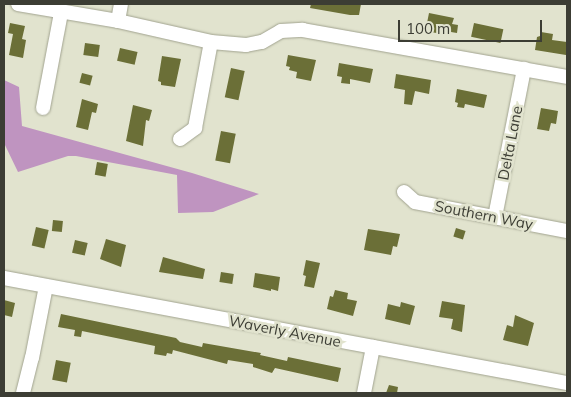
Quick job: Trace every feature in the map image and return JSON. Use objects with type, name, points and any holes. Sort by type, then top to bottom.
[{"type":"street","points":[[18,4],[61,13],[118,21],[211,42],[246,45],[262,42],[281,31],[303,30],[567,77]]},
{"type":"street","points":[[118,21],[121,4]]},
{"type":"street","points":[[43,108],[61,13]]},
{"type":"street","points":[[180,139],[195,128],[211,42]]},
{"type":"street","name":"Delta Lane","points":[[496,217],[524,69]]},
{"type":"street","name":"Southern Way","points":[[404,192],[415,202],[567,232]]},
{"type":"street","name":"Waverly Avenue","points":[[4,278],[567,383]]},
{"type":"street","points":[[22,393],[32,358],[46,286]]},
{"type":"street","points":[[364,393],[373,347]]},
{"type":"shaded area","points":[[4,80],[19,87],[22,126],[192,173],[259,194],[213,212],[178,213],[177,175],[76,156],[68,156],[18,172],[4,143]]},
{"type":"building","points":[[311,4],[361,4],[359,15],[350,15],[310,8]]},
{"type":"building","points":[[429,13],[454,18],[452,24],[458,25],[457,33],[451,32],[450,35],[430,32],[431,24],[427,23]]},
{"type":"building","points":[[10,23],[25,26],[22,39],[26,40],[23,58],[9,55],[13,34],[8,33]]},
{"type":"building","points":[[474,23],[503,29],[500,43],[471,37]]},
{"type":"building","points":[[541,32],[553,34],[552,40],[567,42],[566,55],[535,50],[537,37],[540,36]]},
{"type":"building","points":[[85,43],[100,45],[98,57],[83,55]]},
{"type":"building","points":[[120,48],[138,52],[135,65],[117,61]]},
{"type":"building","points":[[288,55],[316,60],[311,81],[296,78],[297,72],[289,70],[290,67],[286,66]]},
{"type":"building","points":[[162,56],[181,59],[175,87],[161,85],[161,82],[158,81]]},
{"type":"building","points":[[339,63],[373,69],[370,83],[350,79],[350,84],[341,83],[342,77],[337,76]]},
{"type":"building","points":[[231,68],[245,71],[238,100],[225,97]]},
{"type":"building","points":[[82,73],[93,76],[90,86],[79,83]]},
{"type":"building","points":[[396,74],[431,80],[429,94],[415,91],[412,105],[404,104],[405,90],[394,88]]},
{"type":"building","points":[[457,89],[487,95],[484,108],[465,104],[464,108],[457,107],[458,103],[455,102]]},
{"type":"building","points":[[82,99],[98,104],[96,113],[92,112],[88,130],[76,127]]},
{"type":"building","points":[[133,105],[152,110],[149,121],[146,120],[143,146],[126,141]]},
{"type":"building","points":[[541,108],[558,111],[556,124],[551,123],[549,131],[537,129]]},
{"type":"building","points":[[221,131],[236,134],[230,163],[215,160]]},
{"type":"building","points":[[97,162],[108,164],[106,177],[95,175]]},
{"type":"building","points":[[53,220],[63,221],[62,232],[52,231]]},
{"type":"building","points":[[36,227],[49,230],[44,248],[32,246]]},
{"type":"building","points":[[456,228],[466,231],[463,240],[453,237]]},
{"type":"building","points":[[368,229],[400,234],[397,247],[393,246],[391,255],[364,250]]},
{"type":"building","points":[[106,239],[126,245],[121,267],[100,259]]},
{"type":"building","points":[[75,240],[88,243],[85,256],[72,253]]},
{"type":"building","points":[[163,257],[205,269],[203,279],[159,272]]},
{"type":"building","points":[[306,260],[320,263],[314,288],[304,286],[306,276],[303,275]]},
{"type":"building","points":[[221,272],[234,274],[232,284],[219,282]]},
{"type":"building","points":[[255,273],[280,277],[278,291],[253,287]]},
{"type":"building","points":[[335,290],[348,293],[347,299],[357,301],[353,316],[327,309],[330,296],[333,297]]},
{"type":"building","points":[[4,300],[15,303],[12,317],[4,315]]},
{"type":"building","points":[[442,301],[465,305],[462,332],[451,329],[453,319],[439,317]]},
{"type":"building","points":[[401,302],[415,306],[410,325],[385,319],[388,304],[400,307]]},
{"type":"building","points":[[61,314],[176,338],[180,342],[202,347],[203,343],[261,353],[260,355],[287,361],[288,357],[341,368],[338,382],[275,368],[272,373],[253,367],[253,364],[228,360],[227,364],[173,350],[172,354],[167,353],[166,356],[154,354],[155,346],[82,331],[81,337],[74,336],[75,330],[58,327]]},
{"type":"building","points":[[515,315],[534,323],[528,346],[503,340],[507,325],[513,327]]},
{"type":"building","points":[[56,360],[71,363],[67,382],[52,380]]},
{"type":"building","points":[[389,385],[398,387],[397,393],[386,393]]}]
